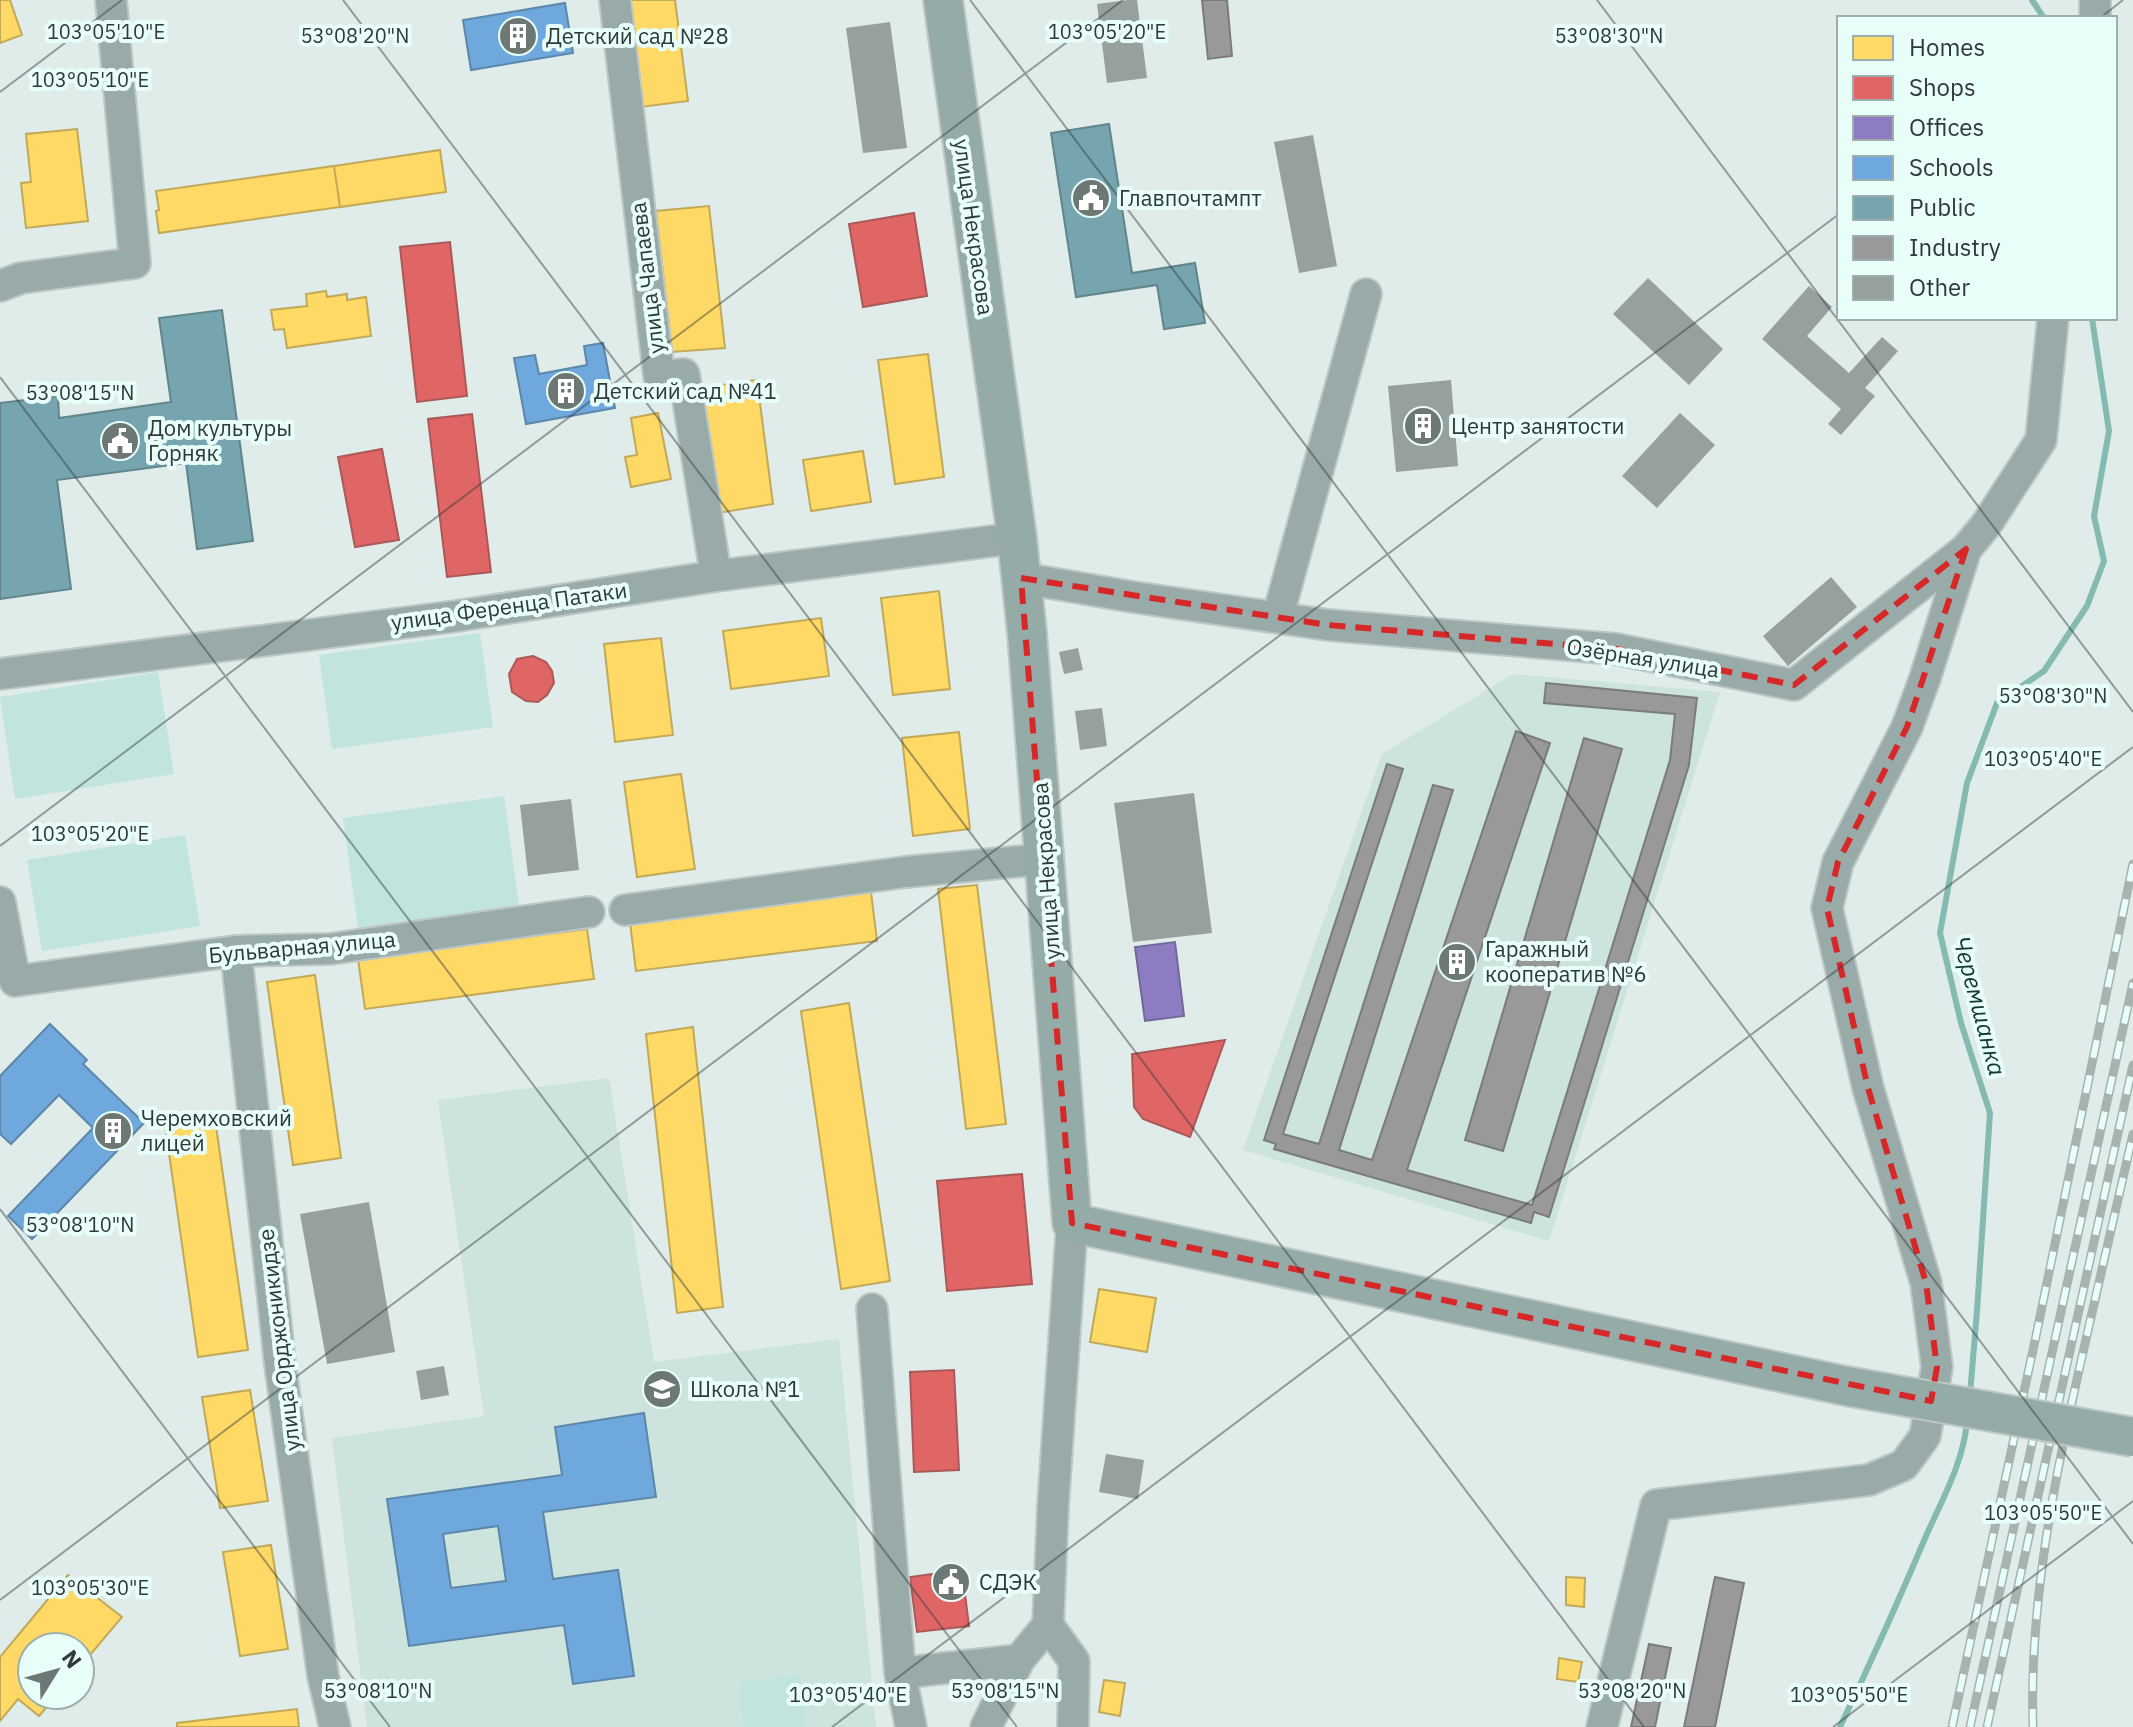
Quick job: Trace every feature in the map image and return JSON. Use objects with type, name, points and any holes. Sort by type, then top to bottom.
[{"type":"main road","name":"улица Некрасова","points":[[943,0],[1017,538],[1072,1223]]},
{"type":"main road","points":[[1072,1223],[1846,1386],[2133,1437]]},
{"type":"street","points":[[0,286],[21,278],[135,263],[111,0]]},
{"type":"street","name":"улица Чапаева","points":[[615,0],[659,376],[684,374],[716,576]]},
{"type":"street","points":[[1278,616],[1366,294]]},
{"type":"street","name":"Озёрная улица","points":[[1021,578],[1328,625],[1616,649],[1794,685],[1966,549],[1986,525],[2041,440],[2053,320]]},
{"type":"street","name":"улица Ференца Патаки","points":[[0,674],[457,616],[716,576],[1017,538]]},
{"type":"street","points":[[1602,1727],[1656,1505],[1869,1480],[1904,1465],[1925,1436],[1937,1367],[1926,1283],[1868,1088],[1827,908],[1838,862],[1907,727],[1966,549]]},
{"type":"street","points":[[625,910],[905,872],[1045,859]]},
{"type":"street","points":[[0,902],[7,987]]},
{"type":"street","name":"Бульварная улица","points":[[7,987],[236,951],[330,949],[589,912]]},
{"type":"street","name":"улица Орджоникидзе","points":[[236,951],[280,1364],[323,1676],[335,1727]]},
{"type":"street","name":"улица Некрасова","points":[[1048,1625],[1072,1223]]},
{"type":"street","points":[[872,1309],[900,1673],[911,1727]]},
{"type":"street","points":[[986,1727],[1019,1660],[1048,1625],[1074,1661],[1073,1727]]},
{"type":"street","points":[[900,1673],[1019,1660]]},
{"type":"highlighted area","points":[[1966,549],[1907,727],[1838,862],[1827,908],[1868,1088],[1926,1283],[1937,1367],[1931,1401],[1072,1223],[1021,578],[1328,625],[1616,649],[1794,685]]},
{"type":"shaded area","points":[[480,633],[493,727],[332,749],[319,655]]},
{"type":"shaded area","points":[[158,672],[174,774],[15,799],[0,697]]},
{"type":"shaded area","points":[[1513,674],[1720,692],[1549,1241],[1243,1150],[1382,754]]},
{"type":"shaded area","points":[[504,796],[519,906],[358,928],[343,818]]},
{"type":"shaded area","points":[[185,835],[200,926],[42,951],[27,860]]},
{"type":"shaded area","name":"Школа №1","points":[[609,1078],[654,1362],[839,1339],[876,1727],[367,1727],[332,1438],[484,1416],[438,1100]]},
{"type":"shaded area","points":[[800,1675],[806,1727],[744,1727],[739,1682]]},
{"type":"building: Homes","points":[[0,0],[10,0],[22,35],[0,43]]},
{"type":"building: Homes","points":[[628,0],[675,0],[688,101],[641,107]]},
{"type":"building: Homes","points":[[77,129],[88,221],[26,228],[21,183],[31,182],[26,134]]},
{"type":"building: Homes","points":[[440,150],[446,192],[340,207],[334,166]]},
{"type":"building: Homes","points":[[334,166],[340,207],[159,233],[156,191]]},
{"type":"building: Homes","points":[[709,206],[725,348],[672,352],[656,211]]},
{"type":"building: Homes","points":[[326,291],[327,297],[347,294],[347,300],[366,297],[371,336],[287,348],[284,329],[274,330],[271,310],[307,306],[306,294]]},
{"type":"building: Homes","points":[[928,354],[944,477],[895,484],[878,360]]},
{"type":"building: Homes","points":[[757,380],[773,504],[717,513],[700,388]]},
{"type":"building: Homes","points":[[658,413],[671,479],[631,487],[625,457],[637,455],[631,418]]},
{"type":"building: Homes","points":[[863,451],[871,502],[811,511],[803,460]]},
{"type":"building: Homes","points":[[939,591],[950,689],[893,695],[881,598]]},
{"type":"building: Homes","points":[[821,618],[829,676],[731,689],[723,631]]},
{"type":"building: Homes","points":[[661,638],[673,735],[615,742],[604,644]]},
{"type":"building: Homes","points":[[959,732],[970,829],[913,836],[902,738]]},
{"type":"building: Homes","points":[[681,774],[695,869],[637,877],[624,782]]},
{"type":"building: Homes","points":[[977,885],[1006,1124],[966,1129],[938,889]]},
{"type":"building: Homes","points":[[871,892],[877,941],[636,971],[630,922]]},
{"type":"building: Homes","points":[[587,929],[594,979],[365,1009],[358,959]]},
{"type":"building: Homes","points":[[315,975],[341,1158],[293,1165],[267,982]]},
{"type":"building: Homes","points":[[849,1003],[890,1281],[841,1289],[801,1011]]},
{"type":"building: Homes","points":[[693,1027],[723,1307],[677,1313],[646,1034]]},
{"type":"building: Homes","points":[[215,1119],[248,1350],[198,1357],[165,1125]]},
{"type":"building: Homes","points":[[1099,1289],[1156,1298],[1147,1352],[1090,1342]]},
{"type":"building: Homes","points":[[250,1390],[268,1501],[220,1508],[202,1397]]},
{"type":"building: Homes","points":[[271,1545],[288,1649],[240,1656],[223,1552]]},
{"type":"building: Homes","points":[[68,1575],[122,1617],[96,1648],[96,1631],[22,1631]]},
{"type":"building: Homes","points":[[1566,1577],[1585,1578],[1584,1607],[1566,1605]]},
{"type":"building: Homes","points":[[16,1638],[16,1701],[0,1721],[0,1657]]},
{"type":"building: Homes","points":[[1559,1658],[1582,1662],[1578,1682],[1557,1679]]},
{"type":"building: Homes","points":[[1104,1680],[1125,1683],[1120,1716],[1099,1712]]},
{"type":"building: Homes","points":[[297,1709],[299,1727],[177,1727],[177,1723]]},
{"type":"building: Shops","points":[[914,213],[927,296],[863,307],[849,224]]},
{"type":"building: Shops","points":[[450,242],[467,396],[417,402],[400,247]]},
{"type":"building: Shops","points":[[472,414],[491,572],[447,577],[428,419]]},
{"type":"building: Shops","points":[[382,449],[399,540],[355,547],[338,457]]},
{"type":"building: Shops","points":[[533,656],[546,662],[552,671],[554,683],[538,702],[526,701],[512,692],[509,674],[517,659]]},
{"type":"building: Shops","points":[[1225,1040],[1190,1137],[1143,1119],[1134,1107],[1132,1054]]},
{"type":"building: Shops","points":[[1022,1174],[1032,1284],[947,1291],[937,1181]]},
{"type":"building: Shops","points":[[954,1370],[959,1470],[914,1472],[910,1372]]},
{"type":"building: Shops","points":[[962,1570],[969,1626],[917,1632],[910,1577]]},
{"type":"building: Offices","points":[[1175,942],[1184,1016],[1145,1021],[1135,947]]},
{"type":"building: Schools","name":"Детский сад №28","points":[[565,3],[573,53],[471,70],[463,20]]},
{"type":"building: Schools","name":"Детский сад №41","points":[[603,343],[615,408],[526,424],[514,358],[535,355],[539,374],[587,365],[584,346]]},
{"type":"building: Schools","name":"Черемховский лицей","points":[[50,1024],[87,1060],[83,1064],[144,1123],[32,1239],[8,1216],[93,1128],[59,1095],[11,1144],[0,1134],[0,1076]]},
{"type":"building: Schools","points":[[644,1413],[656,1497],[543,1512],[553,1579],[618,1570],[634,1676],[573,1684],[564,1625],[409,1646],[387,1499],[562,1475],[555,1427]],"holes":[[[498,1526],[506,1581],[451,1588],[443,1534]]]},
{"type":"building: Public","name":"Главпочтампт","points":[[1109,124],[1132,273],[1195,263],[1205,323],[1164,329],[1157,285],[1076,297],[1051,133]]},
{"type":"building: Public","name":"Дом культуры Горняк","points":[[222,310],[253,541],[197,549],[186,463],[57,480],[71,589],[0,599],[0,403],[58,396],[59,418],[171,402],[159,318]]},
{"type":"building: Industry","points":[[1202,0],[1227,0],[1232,56],[1208,59]]},
{"type":"building: Industry","name":"Гаражный кооператив №6","points":[[1546,683],[1697,698],[1689,765],[1549,1217],[1534,1212],[1531,1223],[1274,1149],[1276,1144],[1264,1140],[1387,764],[1403,769],[1283,1134],[1319,1144],[1433,785],[1453,790],[1339,1150],[1372,1160],[1516,731],[1550,743],[1407,1170],[1532,1205],[1670,760],[1675,714],[1544,703]]},
{"type":"building: Industry","points":[[1584,738],[1622,749],[1503,1151],[1465,1140]]},
{"type":"building: Industry","points":[[1715,1577],[1744,1583],[1715,1727],[1684,1727]]},
{"type":"building: Industry","points":[[1649,1644],[1671,1648],[1655,1727],[1631,1727]]},
{"type":"building: Other","points":[[1137,0],[1147,78],[1107,83],[1097,4]]},
{"type":"building: Other","points":[[890,22],[907,148],[863,153],[846,28]]},
{"type":"building: Other","points":[[1313,135],[1337,266],[1299,273],[1274,142]]},
{"type":"building: Other","points":[[1648,278],[1723,349],[1689,385],[1613,314]]},
{"type":"building: Other","points":[[1809,286],[1832,307],[1807,336],[1849,373],[1882,337],[1898,351],[1865,388],[1875,396],[1841,435],[1828,424],[1841,409],[1762,339]]},
{"type":"building: Other","name":"Центр занятости","points":[[1451,380],[1458,466],[1396,472],[1388,386]]},
{"type":"building: Other","points":[[1680,413],[1715,445],[1657,508],[1622,476]]},
{"type":"building: Other","points":[[1831,577],[1857,607],[1788,666],[1763,636]]},
{"type":"building: Other","points":[[1078,648],[1083,670],[1064,674],[1059,652]]},
{"type":"building: Other","points":[[1102,708],[1107,746],[1080,750],[1075,711]]},
{"type":"building: Other","points":[[1194,793],[1212,933],[1133,942],[1114,803]]},
{"type":"building: Other","points":[[571,799],[579,870],[528,876],[520,805]]},
{"type":"building: Other","points":[[369,1202],[395,1352],[327,1364],[300,1214]]},
{"type":"building: Other","points":[[444,1366],[449,1395],[421,1400],[416,1371]]},
{"type":"building: Other","points":[[1106,1454],[1144,1460],[1138,1499],[1099,1492]]},
{"type":"waterway","name":"Черемшанка","points":[[2032,0],[2043,16]]},
{"type":"waterway","name":"Черемшанка","points":[[1970,1394],[1990,1113],[1961,1023],[1940,933],[1967,783],[1997,703],[2044,671],[2087,606],[2104,561],[2094,516],[2109,431],[2092,320]]},
{"type":"waterway","name":"Черемшанка","points":[[1840,1727],[1951,1480],[1962,1451],[1967,1421]]},
{"type":"railway","points":[[1952,1727],[2133,864]]},
{"type":"railway","points":[[1970,1727],[2133,983]]},
{"type":"railway","points":[[1987,1727],[2133,1065]]},
{"type":"railway","points":[[2033,1727],[2035,1632],[2046,1536],[2074,1394],[2133,1134]]},
{"type":"place","name":"Детский сад №28","points":[[518,36]]},
{"type":"place","name":"Главпочтампт","points":[[1091,198]]},
{"type":"place","name":"Детский сад №41","points":[[566,391]]},
{"type":"place","name":"Центр занятости","points":[[1423,426]]},
{"type":"place","name":"Дом культуры Горняк","points":[[120,441]]},
{"type":"place","name":"Гаражный кооператив №6","points":[[1457,962]]},
{"type":"place","name":"Черемховский лицей","points":[[113,1131]]},
{"type":"place","name":"Школа №1","points":[[662,1389]]},
{"type":"place","name":"СДЭК","points":[[951,1582]]}]
